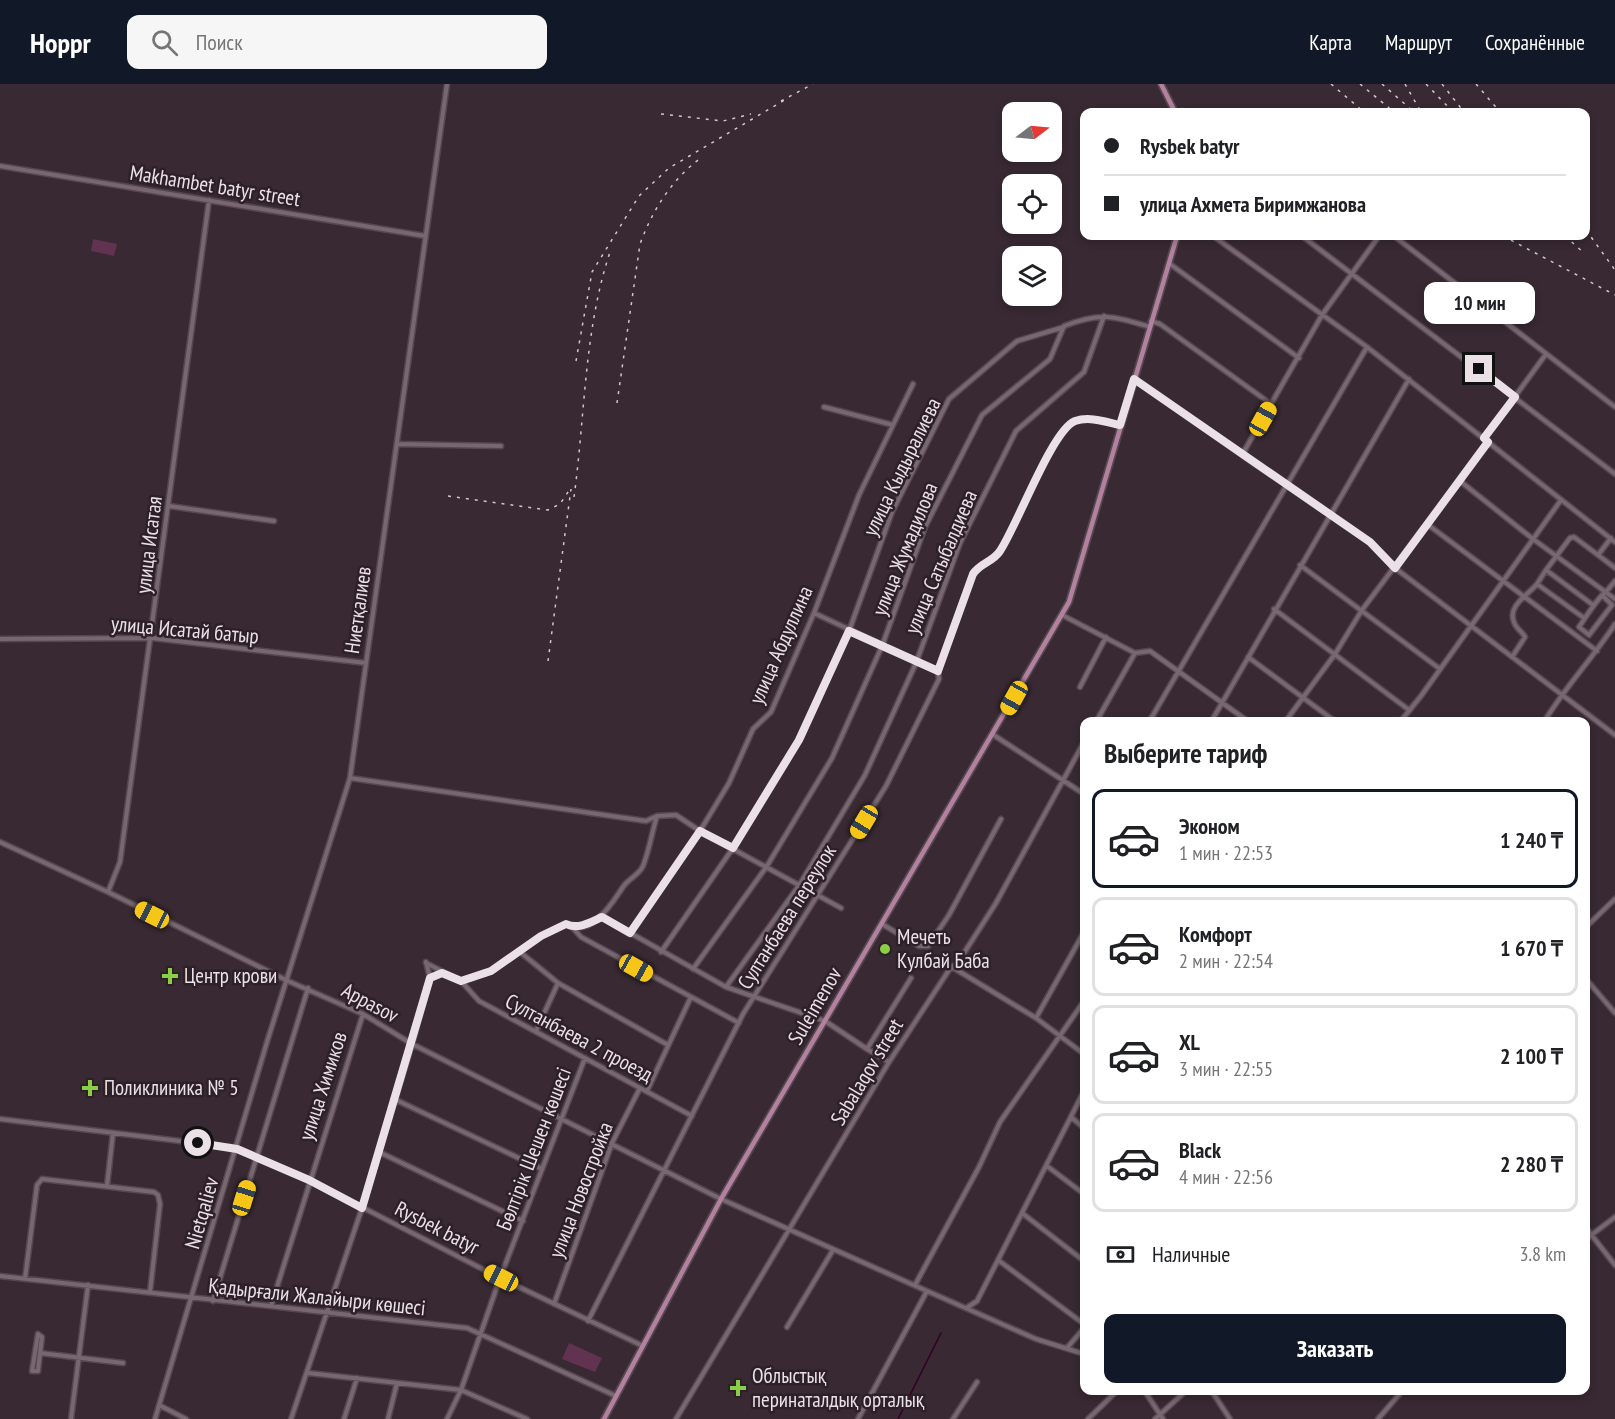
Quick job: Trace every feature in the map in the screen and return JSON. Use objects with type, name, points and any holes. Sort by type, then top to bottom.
[{"type":"main road","points":[[1161,84],[1173,108]]},
{"type":"main road","name":"Suleimenov","points":[[604,1419],[721,1199],[1062,615],[1074,588],[1176,240]]},
{"type":"street","name":"Ниетқалиев","points":[[288,981],[350,778],[447,84]]},
{"type":"street","name":"Makhambet batyr street","points":[[0,166],[426,236]]},
{"type":"street","name":"улица Исатая","points":[[108,892],[120,862],[152,638],[209,200]]},
{"type":"street","points":[[1219,240],[1367,347],[1615,542]]},
{"type":"street","points":[[1308,240],[1615,474]]},
{"type":"street","points":[[1242,455],[1322,315],[1376,240]]},
{"type":"street","points":[[1399,240],[1615,407]]},
{"type":"street","points":[[1170,264],[1299,358]]},
{"type":"street","points":[[1064,326],[1090,316],[1104,316],[1150,327]]},
{"type":"street","name":"улица Сатыбалдиева","points":[[726,987],[800,884],[865,775],[916,663],[960,543],[1016,431],[1084,372],[1104,316]]},
{"type":"street","points":[[1151,321],[1160,324],[1271,404]]},
{"type":"street","name":"улица Кыдыралиева","points":[[661,952],[733,848],[799,740],[849,631],[892,512],[949,399],[1017,341],[1064,326]]},
{"type":"street","name":"улица Жумадилова","points":[[693,969],[767,866],[832,758],[882,646],[926,527],[982,415],[1050,359],[1064,326]]},
{"type":"street","points":[[1152,717],[1367,347]]},
{"type":"street","points":[[1484,438],[1546,354]]},
{"type":"street","points":[[1134,379],[1370,542],[1395,568],[1615,735]]},
{"type":"street","points":[[1214,717],[1274,609],[1409,379]]},
{"type":"street","name":"улица Абдуллина","points":[[630,933],[700,831],[729,783],[753,729],[771,712],[814,614],[859,495],[913,384]]},
{"type":"street","points":[[824,407],[893,425]]},
{"type":"street","name":"Султанбаева переулок","points":[[588,1321],[753,997],[820,895],[886,786],[939,679],[938,671],[973,574],[978,567],[999,554],[1026,504],[1051,448],[1063,431],[1073,422],[1086,418],[1120,425]]},
{"type":"street","points":[[1288,717],[1335,654],[1362,610],[1488,442]]},
{"type":"street","points":[[397,444],[501,446]]},
{"type":"street","points":[[1460,481],[1533,539],[1615,599]]},
{"type":"street","points":[[1404,717],[1561,500]]},
{"type":"street","points":[[169,506],[274,521]]},
{"type":"street","points":[[1427,524],[1597,651]]},
{"type":"street","points":[[1512,657],[1525,638],[1512,621],[1512,612],[1537,584],[1567,540],[1574,537],[1615,568]]},
{"type":"street","points":[[1598,555],[1611,538]]},
{"type":"street","points":[[1300,564],[1440,669]]},
{"type":"street","points":[[1546,570],[1593,605]]},
{"type":"street","points":[[1574,634],[1593,605],[1610,590],[1615,581]]},
{"type":"street","points":[[1537,584],[1584,618]]},
{"type":"street","points":[[1579,627],[1591,634],[1610,609],[1612,605],[1604,593]]},
{"type":"street","points":[[1274,609],[1409,710]]},
{"type":"street","points":[[814,614],[916,663],[938,671]]},
{"type":"street","points":[[1062,615],[1136,653],[1150,651],[1242,717]]},
{"type":"street","points":[[1547,717],[1562,693],[1597,651],[1615,624]]},
{"type":"street","name":"улица Исатай батыр","points":[[0,639],[152,638],[366,663]]},
{"type":"street","points":[[1080,687],[1106,638]]},
{"type":"street","points":[[1099,717],[1136,653]]},
{"type":"street","points":[[1248,657],[1329,717]]},
{"type":"street","points":[[992,734],[1080,791]]},
{"type":"street","name":"Sabalaqov street","points":[[675,1419],[889,1062],[996,903],[1080,749]]},
{"type":"street","points":[[350,778],[646,821],[657,816],[676,815],[700,831],[841,908]]},
{"type":"street","points":[[572,927],[602,917],[622,888],[642,869],[657,816]]},
{"type":"street","points":[[882,924],[919,946],[928,946],[949,915],[1001,819]]},
{"type":"street","name":"Appasov","points":[[0,842],[108,892],[288,981],[363,1014],[412,1044],[562,1117],[721,1199],[1036,1339],[1080,1352]]},
{"type":"street","points":[[1590,923],[1615,899]]},
{"type":"street","points":[[602,917],[726,987],[825,1022],[889,1062]]},
{"type":"street","points":[[461,981],[491,971],[554,929],[566,924],[581,937],[690,999],[739,1023]]},
{"type":"street","points":[[1035,1018],[1080,939]]},
{"type":"street","points":[[520,952],[558,983],[668,1045]]},
{"type":"street","name":"Султанбаева 2 проезд","points":[[430,978],[426,962],[442,973],[461,981],[479,1001],[692,1116]]},
{"type":"street","points":[[951,967],[1035,1018],[1080,1051]]},
{"type":"street","points":[[291,1419],[362,1208],[430,978],[442,973]]},
{"type":"street","points":[[867,1048],[912,978]]},
{"type":"street","name":"Nietqaliev","points":[[155,1419],[267,1042],[288,981]]},
{"type":"street","points":[[536,1032],[558,983]]},
{"type":"street","points":[[1590,984],[1615,1013]]},
{"type":"street","points":[[213,1301],[308,988]]},
{"type":"street","points":[[647,1091],[690,999]]},
{"type":"street","points":[[915,1285],[979,1167],[1000,1122],[1080,1007]]},
{"type":"street","name":"улица Химиков","points":[[271,1306],[363,1014]]},
{"type":"street","name":"Бөлтірік Шешен көшесі","points":[[447,1419],[461,1390],[480,1333],[585,1059]]},
{"type":"street","name":"улица Новостройка","points":[[554,1304],[612,1143],[640,1088]]},
{"type":"street","points":[[394,1099],[542,1169]]},
{"type":"street","points":[[967,1307],[977,1301],[1080,1099]]},
{"type":"street","points":[[1071,1117],[1080,1125]]},
{"type":"street","name":"Rysbek batyr","points":[[0,1119],[237,1149],[309,1180],[501,1278],[643,1346]]},
{"type":"street","points":[[107,1186],[113,1133]]},
{"type":"street","points":[[379,1152],[523,1221]]},
{"type":"street","points":[[1047,1166],[1080,1191]]},
{"type":"street","points":[[25,1279],[38,1180],[107,1186],[158,1195],[160,1204],[150,1292]]},
{"type":"street","points":[[1022,1213],[1080,1258]]},
{"type":"street","points":[[1615,1217],[1591,1235],[1615,1265]]},
{"type":"street","points":[[787,1327],[833,1250]]},
{"type":"street","points":[[998,1260],[1080,1323]]},
{"type":"street","name":"Қадырғали Жалайыри көшесі","points":[[0,1276],[467,1328],[616,1396]]},
{"type":"street","points":[[71,1419],[88,1285]]},
{"type":"street","points":[[858,1419],[927,1291]]},
{"type":"street","points":[[1068,1348],[1080,1332]]},
{"type":"street","points":[[38,1334],[42,1337],[40,1353],[38,1371],[32,1371],[38,1334]]},
{"type":"street","points":[[40,1353],[123,1363]]},
{"type":"street","points":[[308,1372],[461,1390],[527,1419]]},
{"type":"street","points":[[344,1419],[357,1378]]},
{"type":"street","points":[[952,1419],[977,1382]]},
{"type":"street","points":[[387,1419],[397,1383]]},
{"type":"street","points":[[1088,1419],[1113,1395]]},
{"type":"street","points":[[1147,1395],[1163,1419]]},
{"type":"street","points":[[1155,1419],[1181,1395]]},
{"type":"street","points":[[1214,1395],[1230,1419]]},
{"type":"street","points":[[1378,1419],[1399,1395]]},
{"type":"street","points":[[159,1405],[186,1419]]},
{"type":"shaded area","points":[[93,239],[117,244],[114,256],[91,251]]},
{"type":"shaded area","points":[[569,1343],[602,1358],[595,1372],[562,1359]]},
{"type":"waterway","points":[[898,1419],[941,1333]]},
{"type":"railway","points":[[781,101],[813,84]]},
{"type":"railway","points":[[1331,84],[1359,108]]},
{"type":"railway","points":[[1360,84],[1389,108]]},
{"type":"railway","points":[[1382,84],[1409,108]]},
{"type":"railway","points":[[1405,84],[1419,108]]},
{"type":"railway","points":[[1426,84],[1449,108]]},
{"type":"railway","points":[[1442,84],[1461,108]]},
{"type":"railway","points":[[1476,84],[1497,108]]},
{"type":"railway","points":[[576,361],[592,272],[639,196],[669,168],[788,98]]},
{"type":"railway","points":[[661,114],[723,121],[751,114]]},
{"type":"railway","points":[[617,403],[640,244],[657,207],[681,175],[702,157]]},
{"type":"railway","points":[[1590,236],[1615,270]]},
{"type":"railway","points":[[1511,240],[1615,295]]},
{"type":"railway","points":[[1569,240],[1585,254]]},
{"type":"railway","points":[[574,497],[590,343],[601,282],[610,252]]},
{"type":"railway","points":[[448,496],[548,510],[560,504],[570,489]]},
{"type":"railway","points":[[548,661],[571,489]]},
{"type":"place","name":"Мечеть Кулбай Баба","points":[[885,949]]},
{"type":"place","name":"Центр крови","points":[[170,976]]},
{"type":"place","name":"Поликлиника № 5","points":[[90,1088]]},
{"type":"place","name":"Облыстық перинаталдық орталық","points":[[738,1388]]},
{"type":"route","points":[[198,1143],[237,1149],[309,1180],[362,1208],[430,978],[442,973],[461,981],[491,971],[541,936],[566,924],[572,927],[586,925],[602,917],[630,933],[662,883],[700,831],[733,848],[799,740],[849,631],[938,671],[973,574],[978,567],[999,554],[1026,504],[1051,448],[1063,431],[1073,422],[1086,418],[1120,425],[1134,379],[1370,542],[1395,568],[1488,442],[1484,438],[1515,397],[1479,369]]}]
